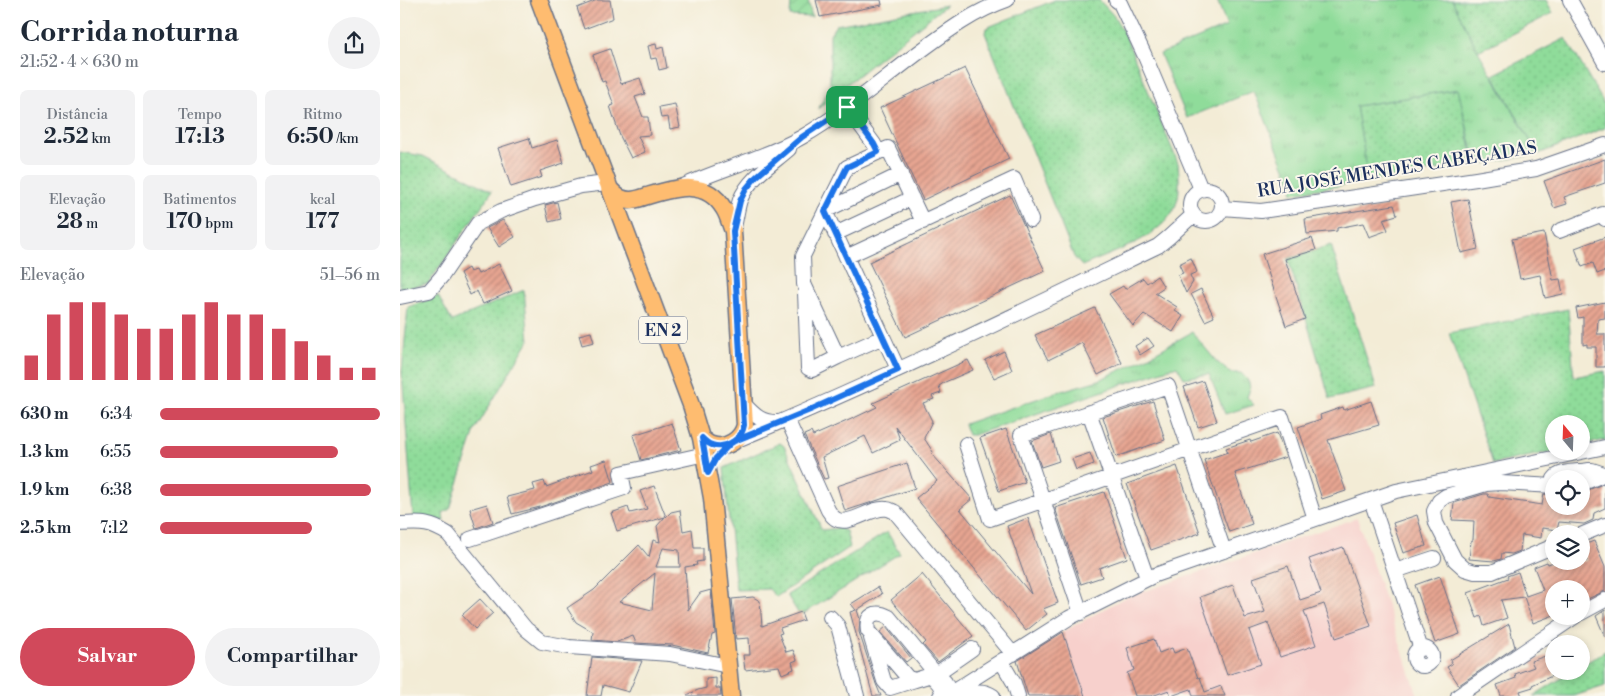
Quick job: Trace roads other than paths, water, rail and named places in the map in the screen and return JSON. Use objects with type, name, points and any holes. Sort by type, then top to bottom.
[{"type":"main road","name":"EN 2","points":[[539,0],[702,438],[708,473],[731,696]]},
{"type":"main road","points":[[608,186],[620,198],[636,200],[679,188],[696,188],[707,192],[718,200],[725,210],[733,231],[744,430],[716,458],[708,473]]},
{"type":"main road","points":[[622,223],[629,206],[636,200]]},
{"type":"main road","points":[[702,438],[712,446],[735,441]]},
{"type":"street","points":[[679,188],[701,178],[762,157],[802,137],[847,107],[972,15],[991,3],[1007,0]]},
{"type":"street","points":[[1116,0],[1120,3],[1144,54],[1201,189]]},
{"type":"street","points":[[1570,0],[1605,63]]},
{"type":"street","points":[[847,107],[878,152]]},
{"type":"street","points":[[733,231],[740,201],[746,189],[756,177],[802,137]]},
{"type":"street","name":"RUA JOSÉ MENDES CABEÇADAS","points":[[1222,208],[1261,211],[1476,179],[1536,169],[1605,145]]},
{"type":"street","points":[[883,337],[812,370],[808,368],[803,256],[847,167],[888,148],[923,222]]},
{"type":"street","points":[[825,211],[901,174]]},
{"type":"street","points":[[846,257],[1014,180],[1031,220]]},
{"type":"street","points":[[400,297],[429,291],[442,276],[478,223],[501,211],[581,186],[608,186]]},
{"type":"street","points":[[1201,189],[1212,190],[1217,193],[1222,203],[1222,208],[1217,218],[1207,222],[1197,219],[1193,215],[1190,211],[1190,200],[1201,189]]},
{"type":"street","points":[[835,234],[912,198]]},
{"type":"street","points":[[825,211],[898,370]]},
{"type":"street","points":[[1559,231],[1603,214],[1605,219]]},
{"type":"street","points":[[735,441],[898,370],[1158,246],[1193,215]]},
{"type":"street","points":[[804,284],[838,358]]},
{"type":"street","points":[[1080,613],[1021,435],[1168,386],[1224,551]]},
{"type":"street","points":[[744,404],[761,420],[769,423],[783,421]]},
{"type":"street","points":[[1089,412],[1147,578]]},
{"type":"street","points":[[966,444],[990,519],[1282,417],[1315,519]]},
{"type":"street","points":[[783,421],[828,510],[834,518],[841,521],[880,509],[895,512],[1013,654]]},
{"type":"street","points":[[948,695],[1069,618],[1147,578],[1396,491],[1605,448]]},
{"type":"street","points":[[470,539],[624,488],[621,473],[705,454]]},
{"type":"street","points":[[1590,470],[1604,474]]},
{"type":"street","points":[[1590,480],[1604,474]]},
{"type":"street","points":[[1545,485],[1486,484],[1446,496],[1439,501],[1434,511],[1436,523],[1452,556],[1459,565],[1475,572],[1492,572],[1545,550]]},
{"type":"street","points":[[1371,500],[1421,648]]},
{"type":"street","points":[[400,524],[423,522],[437,526],[448,534],[526,629],[542,642],[569,647],[670,654],[728,666]]},
{"type":"street","points":[[1590,531],[1605,525]]},
{"type":"street","points":[[1395,571],[1434,558]]},
{"type":"street","points":[[1590,608],[1605,600]]},
{"type":"street","points":[[948,695],[934,674],[889,617],[876,613],[868,619],[868,630],[884,681],[890,688],[934,674],[972,649]]},
{"type":"street","points":[[830,617],[838,626],[857,696]]},
{"type":"street","points":[[1458,696],[1563,625]]},
{"type":"street","points":[[868,630],[908,678],[915,680]]},
{"type":"street","points":[[1001,662],[1014,683],[1018,696]]},
{"type":"street","points":[[948,695],[982,691],[993,696]]}]
